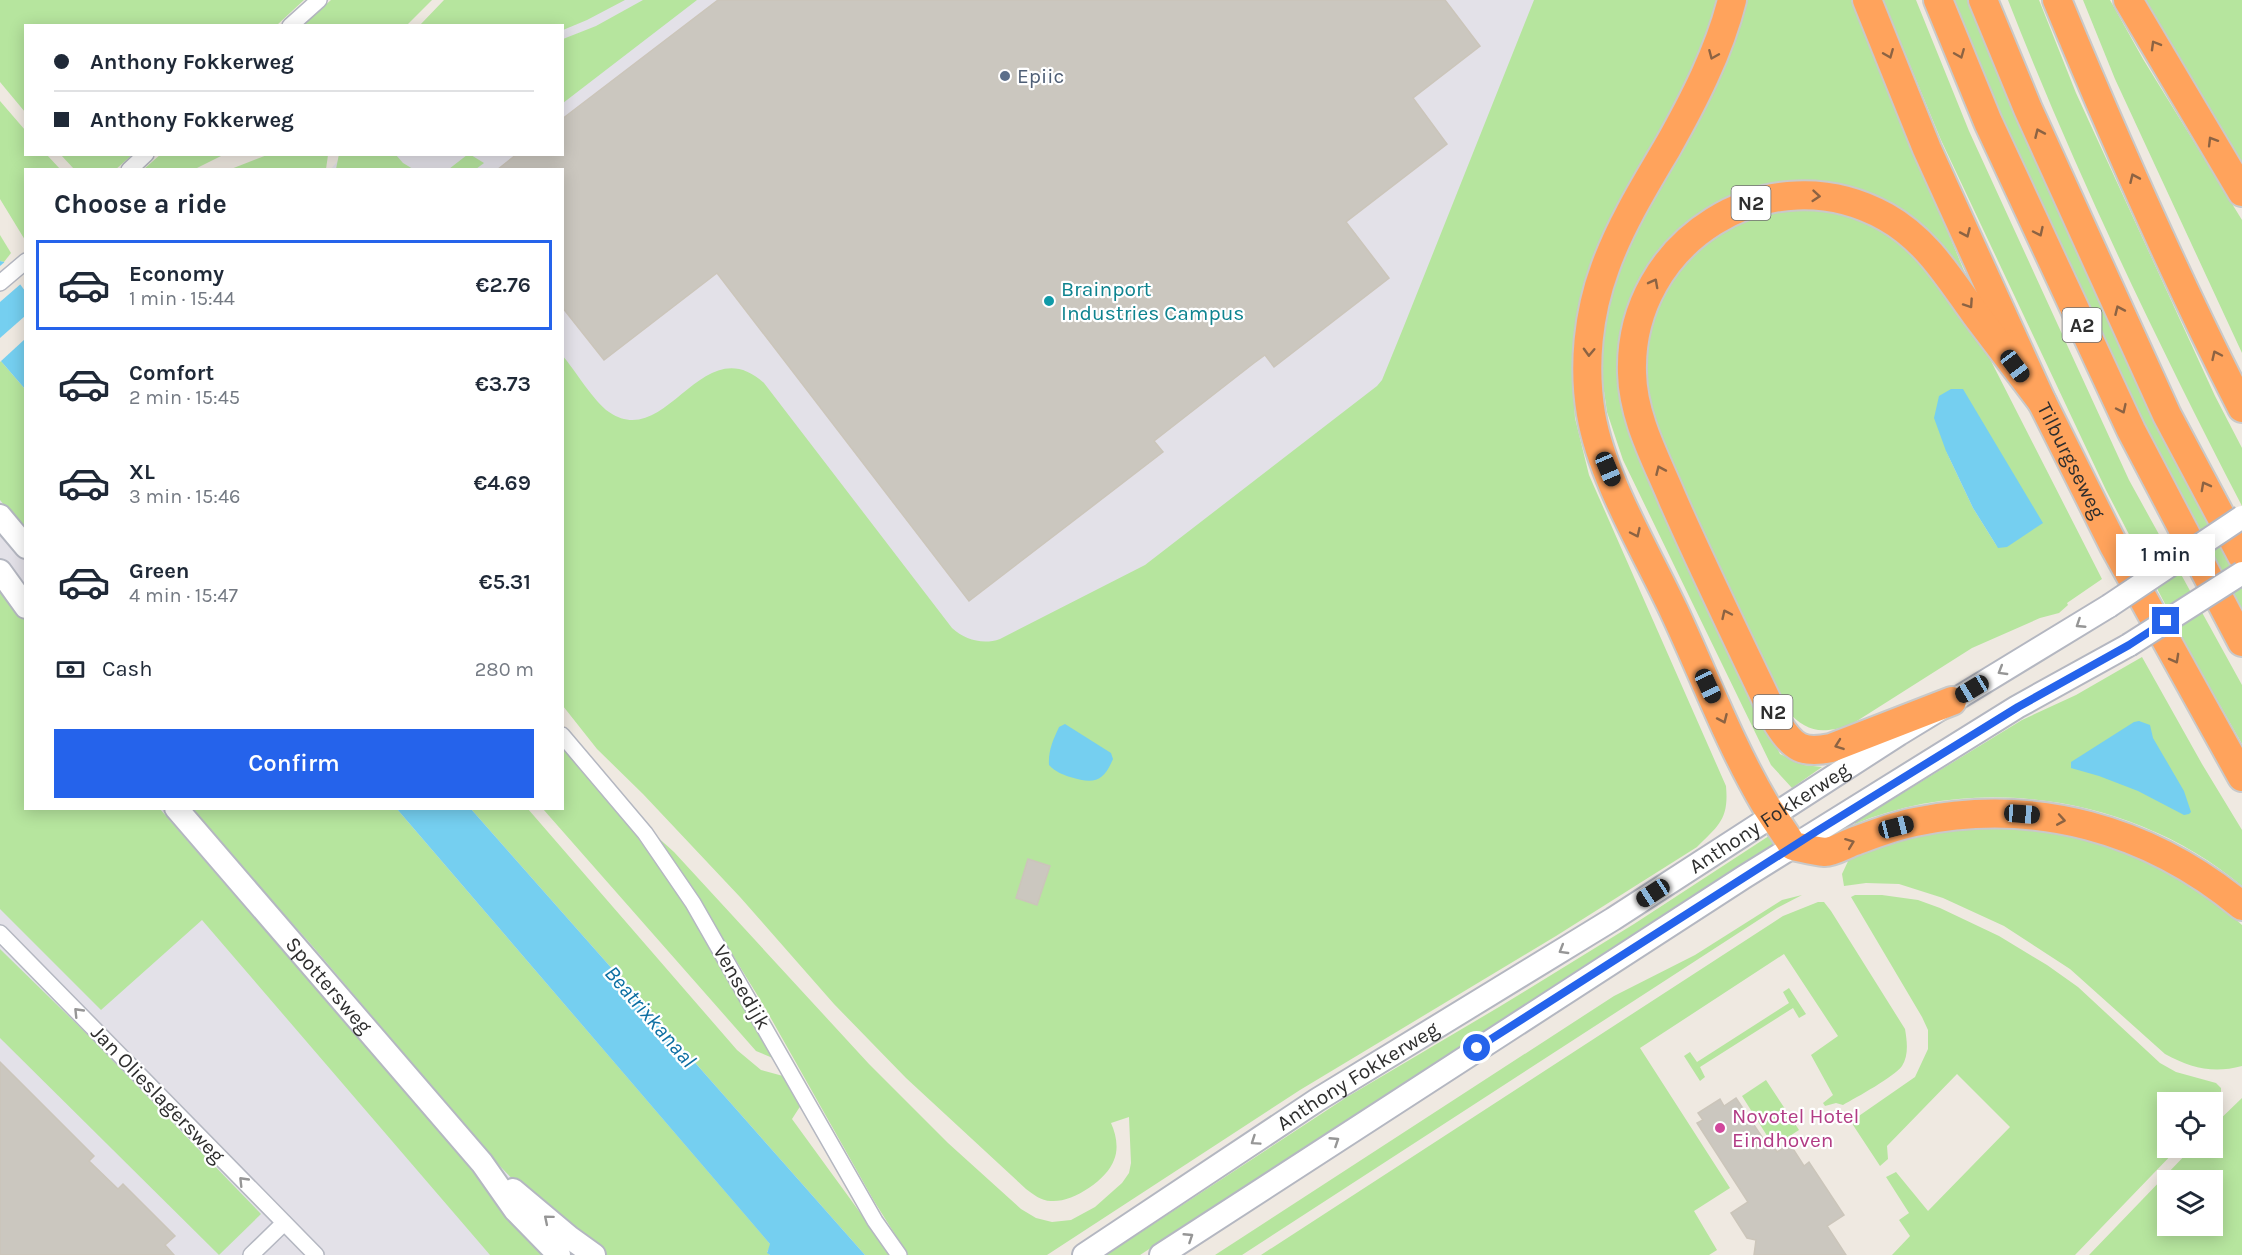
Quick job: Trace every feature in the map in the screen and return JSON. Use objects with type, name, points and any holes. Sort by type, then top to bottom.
[{"type":"highway","name":"N2","points":[[1732,0],[1701,82],[1628,216],[1605,267],[1594,305],[1589,339],[1588,372],[1592,416],[1608,469],[1636,534],[1735,744],[1773,815]]},
{"type":"highway","name":"Tilburgseweg","points":[[1867,0],[1927,149],[2042,402],[2114,546],[2242,777]]},
{"type":"highway","name":"A2","points":[[1938,0],[1988,122],[2132,430],[2242,642]]},
{"type":"highway","name":"A2","points":[[1983,0],[2028,109],[2167,415],[2242,556]]},
{"type":"highway","points":[[2057,0],[2151,214],[2242,408]]},
{"type":"highway","points":[[2128,0],[2242,192]]},
{"type":"highway","name":"N2","points":[[1952,701],[1831,748],[1818,751],[1805,750],[1789,740],[1778,724],[1684,523],[1640,420],[1632,372],[1640,315],[1665,265],[1685,242],[1712,221],[1738,208],[1770,198],[1794,195],[1831,198],[1852,203],[1886,218],[1932,254],[2042,402]]},
{"type":"highway","points":[[1773,815],[1794,846],[1827,852],[1876,833],[1924,820],[1982,814],[2035,815],[2094,827],[2144,844],[2190,867],[2242,906]]},
{"type":"main road","points":[[0,516],[24,545]]},
{"type":"main road","name":"Anthony Fokkerweg","points":[[1084,1255],[1317,1100],[1613,920],[1952,701],[2109,606],[2242,517]]},
{"type":"main road","points":[[0,571],[24,604]]},
{"type":"main road","name":"Anthony Fokkerweg","points":[[1161,1255],[1538,1009],[1794,846],[2018,707],[2129,645],[2242,573]]},
{"type":"main road","name":"Spottersweg","points":[[178,810],[482,1163],[515,1210],[560,1255]]},
{"type":"main road","name":"Spottersweg","points":[[482,1163],[569,1237],[594,1255]]},
{"type":"street","points":[[292,24],[319,0]]},
{"type":"street","points":[[131,168],[144,156]]},
{"type":"street","points":[[0,284],[24,263]]},
{"type":"street","name":"Vensedijk","points":[[564,737],[645,833],[693,903],[875,1221],[899,1255]]},
{"type":"street","name":"Jan Olieslagersweg","points":[[0,933],[316,1255]]},
{"type":"street","points":[[251,1255],[284,1223]]},
{"type":"shaded area","name":"Brainport Industries Campus","points":[[473,0],[1540,0],[1381,392],[1146,570],[965,661],[576,460],[564,451],[564,168],[332,168],[342,156],[564,156],[564,24],[555,24]]},
{"type":"shaded area","points":[[0,473],[24,502],[24,810],[288,810],[669,1255],[0,1255]]},
{"type":"green space","points":[[0,0],[304,0],[278,24],[24,24],[24,111],[0,82]]},
{"type":"green space","points":[[331,0],[432,0],[408,24],[304,24]]},
{"type":"green space","points":[[444,0],[625,0],[564,30],[564,24],[421,24]]},
{"type":"green space","points":[[643,0],[697,0],[564,102],[564,39],[596,26]]},
{"type":"green space","points":[[1534,0],[1725,0],[1585,300],[1572,372],[1575,418],[1589,475],[1726,786],[1726,806],[1721,821],[1697,847],[1556,936],[1300,1090],[1047,1255],[908,1255],[874,1201],[764,1006],[694,892],[654,834],[674,852],[869,1064],[948,1143],[1021,1209],[1036,1218],[1052,1222],[1071,1220],[1095,1207],[1122,1183],[1129,1173],[1131,1163],[1129,1117],[1111,1123],[1116,1141],[1116,1155],[1110,1168],[1088,1189],[1059,1201],[1044,1200],[1031,1193],[906,1078],[834,1004],[740,897],[643,794],[597,749],[564,707],[564,358],[603,407],[609,412],[630,420],[649,416],[667,406],[703,378],[722,370],[742,370],[764,383],[952,628],[963,636],[987,642],[1000,639],[1145,565],[1377,386],[1382,380]]},
{"type":"green space","points":[[1739,0],[1851,0],[1975,297],[1937,252],[1810,189],[1670,248],[1627,410],[1638,457],[1780,754],[1804,765],[1822,767],[1792,788],[1771,765],[1623,460],[1607,412],[1601,370],[1603,306],[1635,220]]},
{"type":"green space","points":[[1883,0],[1916,0],[1969,131],[2129,480],[2242,685],[2242,744],[2192,656],[2106,490],[1941,140]]},
{"type":"green space","points":[[1953,0],[1970,0],[2156,422],[2242,588],[2242,610],[2146,426],[2002,120]]},
{"type":"green space","points":[[2008,0],[2039,0],[2076,93],[2215,396],[2242,448],[2242,506],[2118,256],[2061,129]]},
{"type":"green space","points":[[2083,0],[2110,0],[2143,59],[2242,220],[2242,353],[2115,79]]},
{"type":"green space","points":[[2139,0],[2242,0],[2242,175]]},
{"type":"green space","points":[[0,101],[24,129],[24,156],[48,156],[59,168],[24,168],[24,238],[0,199]]},
{"type":"green space","points":[[62,156],[131,156],[117,168],[73,168]]},
{"type":"green space","points":[[159,156],[221,156],[197,168],[145,168]]},
{"type":"green space","points":[[264,156],[328,156],[326,168],[234,168]]},
{"type":"green space","points":[[339,156],[397,156],[411,168],[336,168]]},
{"type":"green space","points":[[466,156],[473,156],[484,163],[477,168],[450,168]]},
{"type":"green space","points":[[1824,204],[1895,233],[1963,306],[2102,579],[2067,603],[2068,605],[2059,613],[2040,618],[1972,648],[1849,726],[1838,729],[1821,730],[1807,727],[1785,709],[1649,418],[1641,360],[1665,279],[1740,215]],"holes":[[[1946,451],[1998,548],[1973,508]]]},
{"type":"green space","points":[[0,235],[11,253],[4,262],[0,261]]},
{"type":"green space","points":[[0,360],[24,388],[24,530],[0,500]]},
{"type":"green space","points":[[0,581],[24,617],[24,810],[161,810],[546,1255],[490,1255],[202,920],[101,1010],[0,909]]},
{"type":"green space","points":[[2142,657],[2242,830],[2242,886],[2200,856],[2155,832],[2107,814],[2057,802],[2006,798],[1954,799],[1904,808],[1855,824],[1854,820],[1883,805],[2022,720],[2076,695]]},
{"type":"green space","points":[[564,748],[633,831],[680,897],[775,1059],[756,1051],[544,810],[564,810]]},
{"type":"green space","points":[[190,810],[398,810],[771,1245],[767,1252],[770,1255],[607,1255],[573,1233],[528,1195],[495,1161],[309,942]]},
{"type":"green space","points":[[472,810],[529,810],[737,1050],[761,1070],[783,1076],[801,1105],[792,1119],[891,1255],[865,1255]]},
{"type":"green space","points":[[2008,827],[2073,836],[2134,855],[2190,884],[2242,925],[2242,1066],[2221,1069],[2202,1068],[2165,1054],[2070,969],[2004,926],[1943,898],[1899,884],[1866,883],[1844,886],[1842,874],[1850,857],[1869,849],[1927,834]]},
{"type":"green space","points":[[1775,832],[1780,840],[1140,1255],[1106,1255],[1347,1097],[1634,924]]},
{"type":"green space","points":[[1802,895],[1777,908],[1242,1255],[1215,1255],[1614,996],[1695,955],[1782,900]]},
{"type":"green space","points":[[1882,895],[1918,900],[1999,936],[2078,987],[2160,1063],[2176,1072],[2216,1083],[2221,1088],[2221,1092],[2157,1092],[2157,1158],[2168,1158],[2075,1255],[1892,1255],[1910,1236],[1899,1220],[1909,1213],[1886,1177],[1896,1172],[1928,1211],[2010,1127],[1957,1074],[1887,1146],[1888,1159],[1880,1166],[1853,1125],[1853,1120],[1915,1077],[1928,1049],[1928,1030],[1851,897]]},
{"type":"green space","points":[[1818,902],[1824,902],[1831,911],[1905,1029],[1907,1053],[1898,1071],[1843,1105],[1836,1103],[1825,1106],[1823,1103],[1833,1095],[1811,1055],[1838,1036],[1784,954],[1640,1048],[1730,1188],[1694,1211],[1717,1250],[1709,1255],[1261,1255],[1783,916]]},
{"type":"green space","points":[[0,949],[91,1038],[261,1214],[219,1255],[0,1038]]},
{"type":"green space","points":[[1789,988],[1806,1014],[1799,1018],[1793,1008],[1700,1067],[1705,1077],[1700,1081],[1684,1056],[1690,1052],[1697,1062],[1789,1003],[1783,992]]},
{"type":"green space","points":[[1766,1080],[1799,1130],[1782,1141],[1779,1136],[1771,1142],[1742,1096]]},
{"type":"green space","points":[[2242,1098],[2242,1255],[2089,1255],[2157,1184],[2157,1236],[2223,1236],[2223,1170],[2171,1170],[2182,1158],[2223,1158],[2223,1116]]},
{"type":"water","points":[[0,261],[4,262],[24,290],[24,388],[0,360]]},
{"type":"water","points":[[1951,389],[1963,389],[2043,523],[2007,547],[1998,548],[1973,508],[1946,451],[1934,418],[1939,396]]},
{"type":"water","points":[[2139,721],[2150,725],[2153,738],[2184,791],[2191,812],[2189,814],[2184,815],[2138,791],[2071,768],[2071,762]]},
{"type":"water","points":[[1065,724],[1111,753],[1113,759],[1101,777],[1085,781],[1061,774],[1049,765],[1053,741],[1059,727]]},
{"type":"water","name":"Beatrixkanaal","points":[[398,810],[472,810],[865,1255],[770,1255],[767,1253],[770,1244]]},
{"type":"pier","points":[[7,260],[23,282],[0,302],[0,266]]},
{"type":"pier","points":[[24,317],[24,340],[0,362],[0,338]]},
{"type":"building","name":"Brainport Industries Campus","points":[[718,0],[1445,0],[1480,46],[1413,98],[1447,144],[1346,222],[1389,278],[1274,367],[1265,355],[1254,363],[1154,441],[1163,452],[969,601],[717,273],[604,360],[564,310],[564,168],[500,168],[514,156],[564,156],[564,117]]},
{"type":"building","points":[[1028,859],[1050,866],[1037,905],[1016,898]]},
{"type":"building","points":[[0,1062],[94,1156],[89,1161],[118,1189],[123,1184],[175,1236],[165,1245],[174,1255],[0,1255]]},
{"type":"building","points":[[1736,1098],[1768,1146],[1772,1144],[1777,1152],[1790,1144],[1804,1166],[1809,1162],[1844,1215],[1827,1226],[1846,1255],[1754,1255],[1756,1240],[1747,1238],[1731,1213],[1748,1202],[1697,1123],[1703,1120],[1698,1113],[1720,1099],[1724,1106]]},
{"type":"place","name":"Epiic","points":[[1005,76]]},
{"type":"place","name":"Brainport Industries Campus","points":[[1049,301]]},
{"type":"place","name":"Novotel Hotel Eindhoven","points":[[1720,1128]]},
{"type":"route","points":[[1477,1048],[1817,831],[2018,707],[2129,645],[2166,621]]}]
